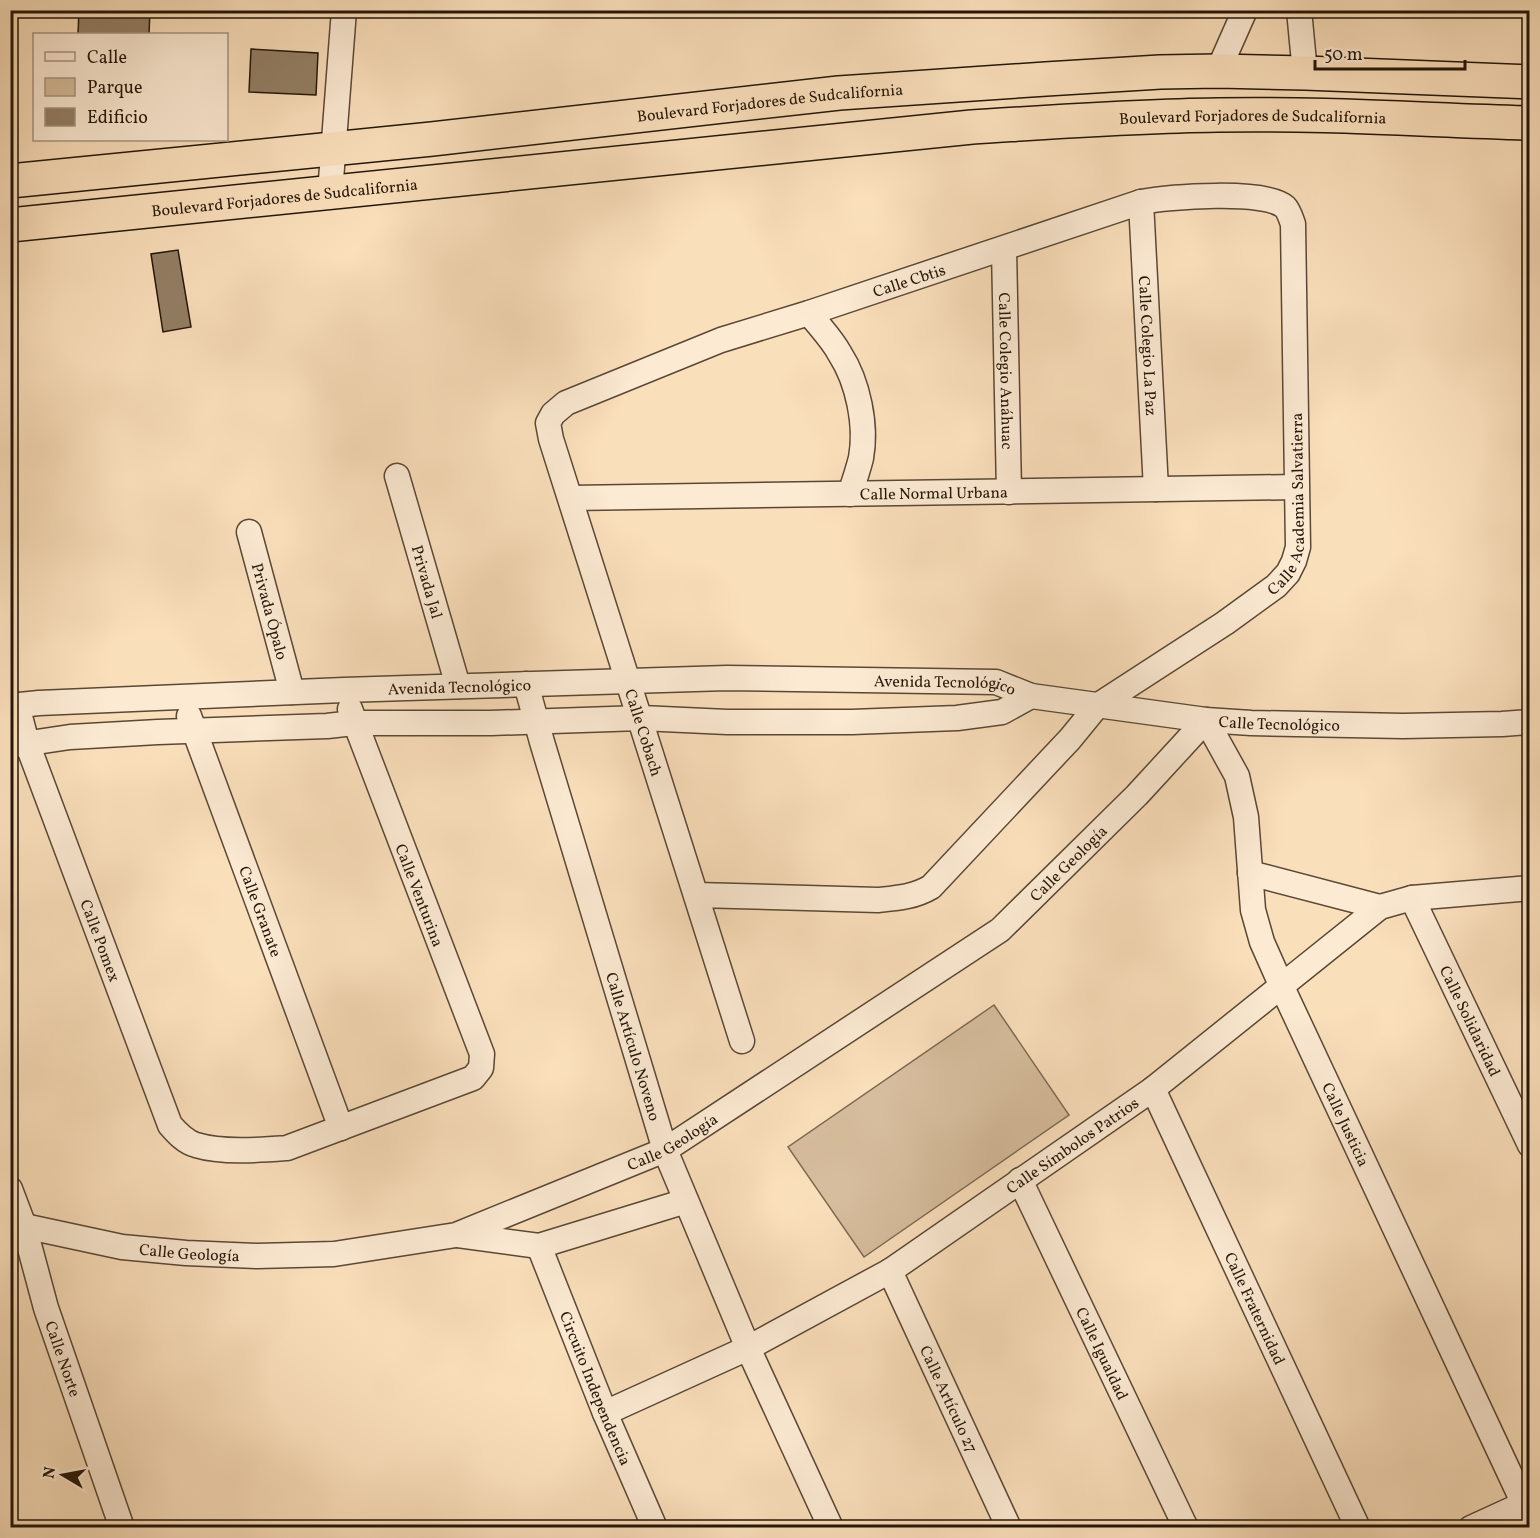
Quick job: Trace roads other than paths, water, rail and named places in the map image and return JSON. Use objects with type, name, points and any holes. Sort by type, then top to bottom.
[{"type":"highway","name":"Boulevard Forjadores de Sudcalifornia","points":[[10,181],[432,139],[839,93],[1160,72],[1305,72],[1530,82]]},
{"type":"highway","points":[[839,93],[848,139]]},
{"type":"highway","name":"Boulevard Forjadores de Sudcalifornia","points":[[10,225],[848,139],[1096,119],[1281,115],[1530,123]]},
{"type":"street","points":[[330,193],[344,10]]},
{"type":"street","points":[[1218,72],[1245,10]]},
{"type":"street","points":[[1299,10],[1305,72]]},
{"type":"street","name":"Calle Cbtis","points":[[548,423],[553,414],[566,404],[658,364],[721,340],[1004,249],[1141,202],[1164,198],[1251,197],[1263,198],[1286,208]]},
{"type":"street","name":"Calle Colegio La Paz","points":[[1141,202],[1156,489]]},
{"type":"street","name":"Calle Academia Salvatierra","points":[[696,896],[878,900],[919,894],[931,887],[1054,756],[1097,706],[1225,623],[1276,586],[1288,573],[1298,546],[1293,224],[1286,208]]},
{"type":"street","name":"Calle Colegio Anáhuac","points":[[1004,249],[1009,492]]},
{"type":"street","points":[[809,313],[840,353],[854,384],[861,412],[861,456],[850,494]]},
{"type":"street","name":"Calle Cobach","points":[[548,423],[551,439],[742,1041]]},
{"type":"street","name":"Privada Jal","points":[[397,476],[458,686]]},
{"type":"street","name":"Calle Normal Urbana","points":[[571,498],[1296,487]]},
{"type":"street","name":"Privada Ópalo","points":[[249,532],[292,692]]},
{"type":"street","name":"Avenida Tecnológico","points":[[14,706],[292,692],[727,678],[996,682],[1031,696]]},
{"type":"street","name":"Calle Artículo Noveno","points":[[526,684],[665,1150],[748,1348],[831,1527]]},
{"type":"street","name":"Calle Venturina","points":[[341,1128],[473,1078],[481,1068],[482,1054],[354,723],[344,690]]},
{"type":"street","name":"Avenida Tecnológico","points":[[19,745],[69,737],[354,723],[490,723],[641,718],[727,722],[852,722],[957,718],[1002,712],[1031,696]]},
{"type":"street","name":"Calle Tecnológico","points":[[1031,696],[1206,720],[1292,725],[1402,726],[1530,722]]},
{"type":"street","name":"Calle Granate","points":[[184,697],[193,731],[341,1128]]},
{"type":"street","name":"Calle Pomex","points":[[14,706],[19,745],[170,1125],[180,1136],[195,1145],[255,1150],[287,1148],[341,1128]]},
{"type":"street","name":"Calle Justicia","points":[[1206,720],[1237,776],[1246,817],[1253,910],[1262,942],[1527,1507]]},
{"type":"street","name":"Calle Geología","points":[[17,1227],[122,1247],[186,1253],[257,1256],[334,1254],[456,1235],[665,1150],[1000,930],[1137,795],[1206,720]]},
{"type":"street","points":[[1250,873],[1380,907]]},
{"type":"street","name":"Calle Símbolos Patrios","points":[[605,1413],[748,1348],[890,1271],[1153,1089],[1380,907],[1412,898],[1530,888]]},
{"type":"street","name":"Calle Solidaridad","points":[[1412,898],[1530,1145]]},
{"type":"street","name":"Calle Fraternidad","points":[[1153,1089],[1358,1527]]},
{"type":"street","name":"Calle Igualdad","points":[[1020,1180],[1186,1527]]},
{"type":"street","name":"Calle Norte","points":[[10,1189],[17,1227],[122,1527]]},
{"type":"street","points":[[456,1235],[539,1246],[686,1201]]},
{"type":"street","name":"Circuito Independencia","points":[[539,1246],[605,1413],[656,1527]]},
{"type":"street","name":"Calle Artículo 27","points":[[890,1271],[1009,1527]]},
{"type":"street","points":[[1471,1527],[1527,1507]]}]
